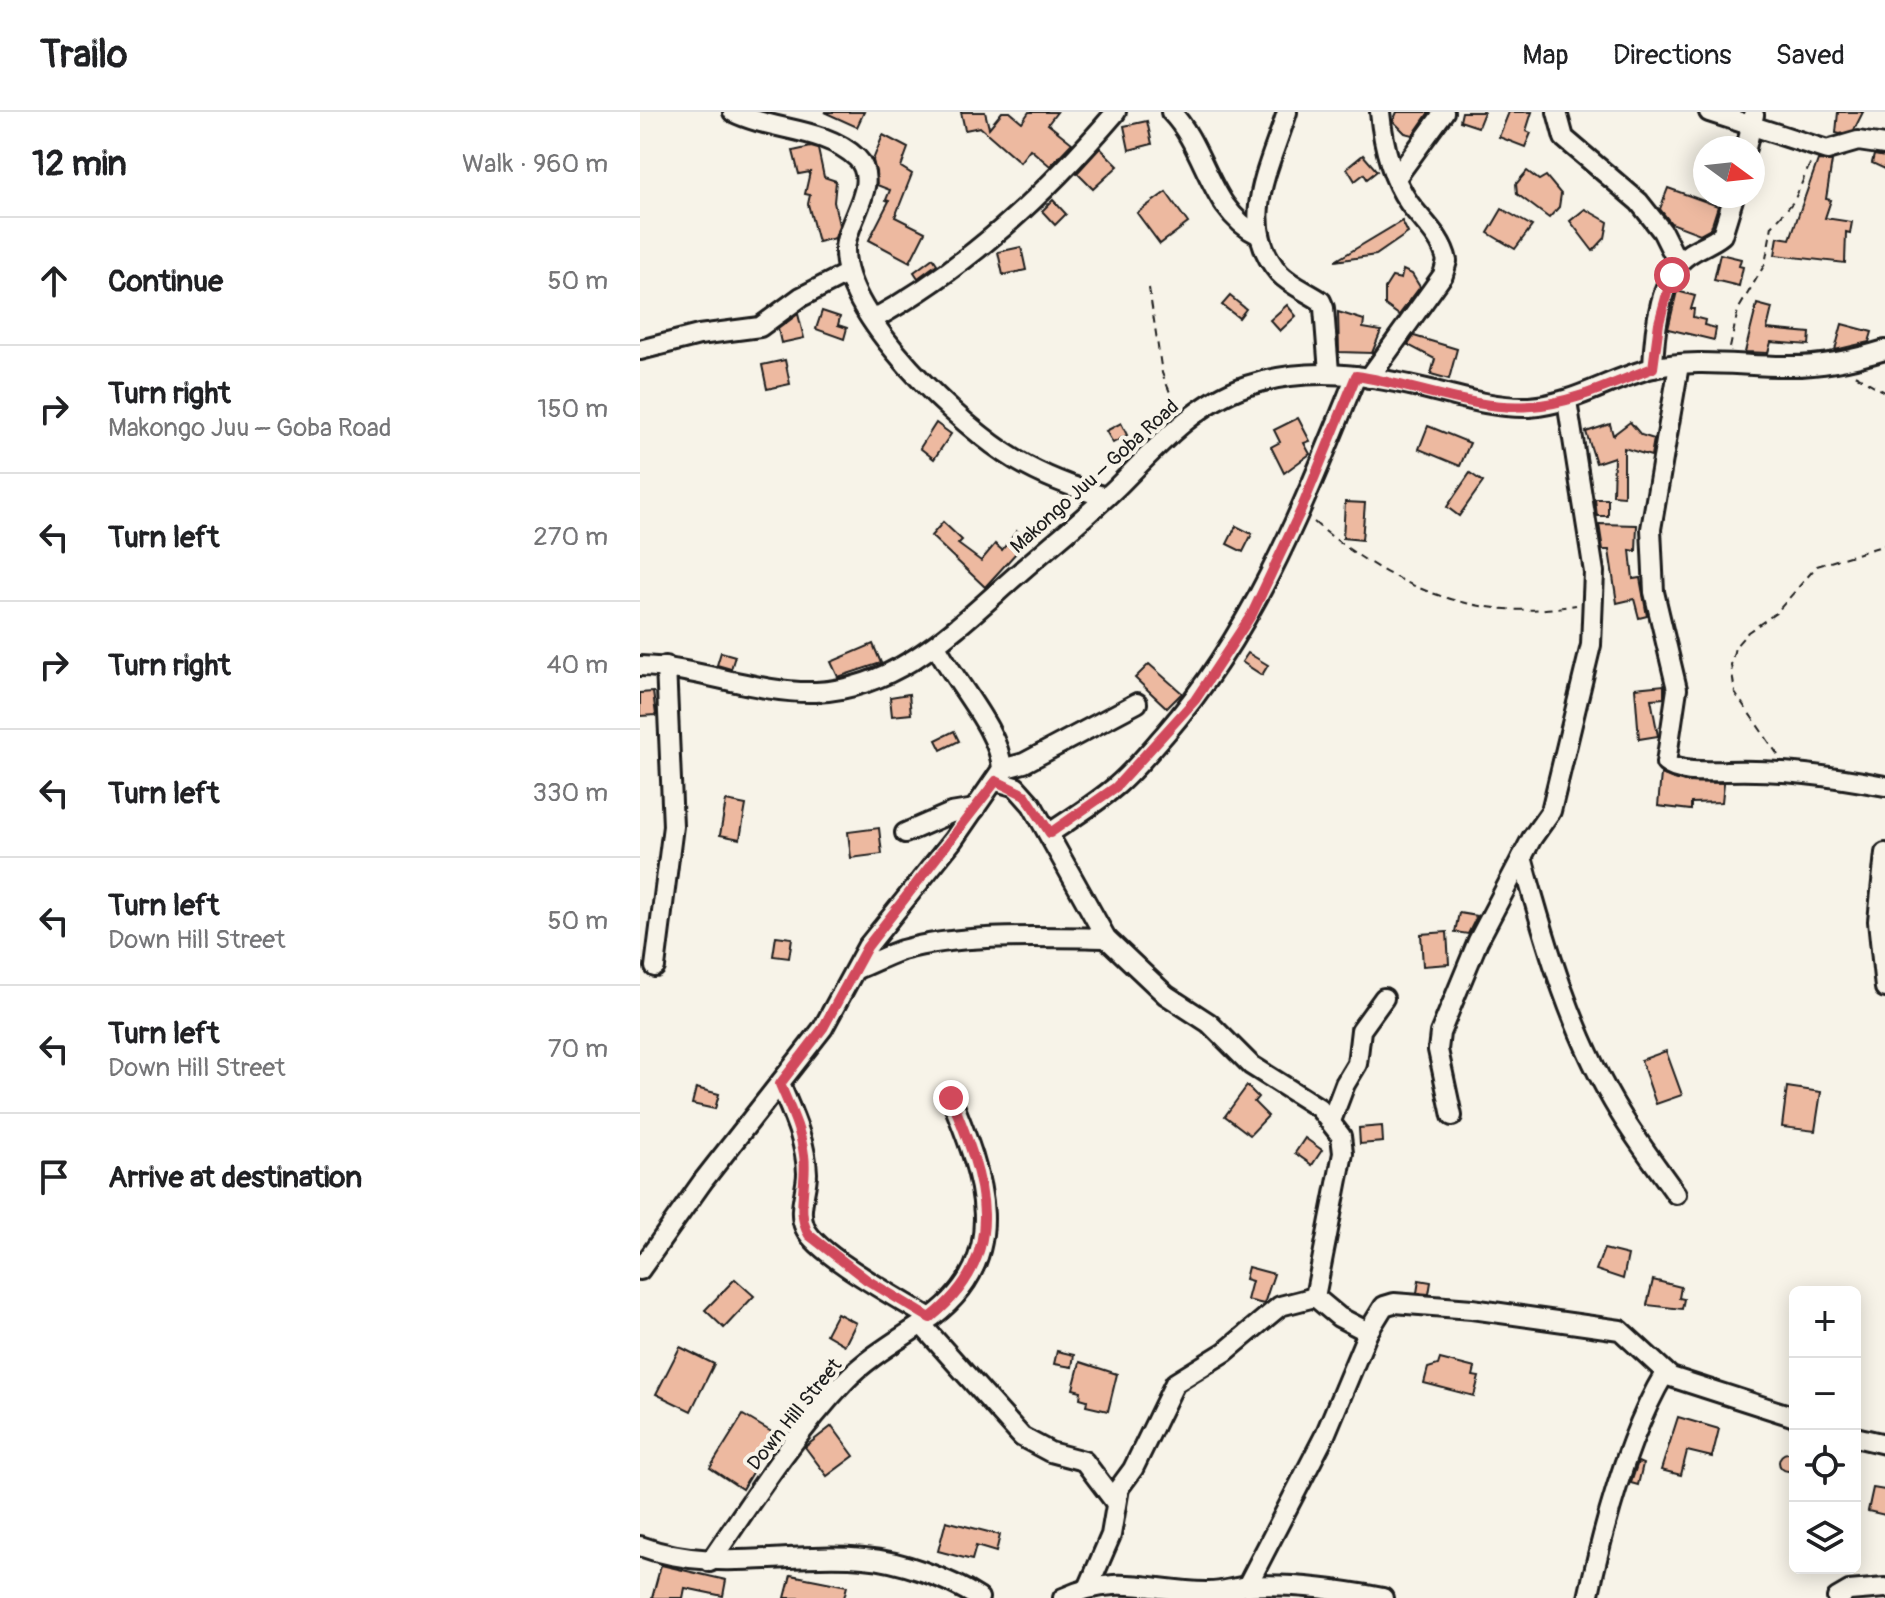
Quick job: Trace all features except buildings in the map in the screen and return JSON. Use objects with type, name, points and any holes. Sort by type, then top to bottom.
[{"type":"street","points":[[733,112],[767,126],[818,137],[858,159],[864,170],[865,187],[845,248],[848,273],[872,320],[939,399],[990,444],[1046,477],[1106,497]]},
{"type":"street","points":[[872,320],[937,281],[1009,225],[1044,193],[1116,112]]},
{"type":"street","points":[[1171,112],[1182,124],[1219,198],[1237,221],[1259,235]]},
{"type":"street","points":[[1287,112],[1260,193],[1256,219],[1259,235],[1279,273],[1321,301],[1329,372]]},
{"type":"street","points":[[1050,833],[1116,787],[1195,700],[1252,614],[1363,377],[1447,268],[1445,252],[1396,178],[1385,146],[1380,112]]},
{"type":"street","points":[[1396,178],[1444,112]]},
{"type":"street","points":[[1557,112],[1564,138],[1639,202],[1662,231],[1678,263]]},
{"type":"street","points":[[1709,112],[1753,118],[1814,147],[1835,149],[1858,141],[1885,145]]},
{"type":"street","points":[[1653,368],[1662,308],[1678,263],[1722,235],[1730,208]]},
{"type":"street","points":[[640,350],[699,335],[760,327],[801,297],[848,273]]},
{"type":"street","name":"Makongo Juu – Goba Road","points":[[640,666],[666,666],[776,690],[817,692],[878,679],[936,645],[1106,497],[1186,421],[1241,388],[1285,374],[1329,372],[1486,404],[1529,407],[1567,401],[1653,368],[1727,364],[1788,367],[1832,362],[1885,350]]},
{"type":"street","points":[[1679,365],[1651,529],[1654,592],[1677,689],[1666,763],[1671,767],[1707,771],[1793,771],[1885,786]]},
{"type":"street","points":[[1452,1116],[1438,1050],[1440,1033],[1478,941],[1522,857],[1551,811],[1591,645],[1594,572],[1567,401]]},
{"type":"street","points":[[936,645],[958,686],[995,736],[999,775],[1025,795],[1050,833],[1106,938],[1166,995],[1209,1023],[1251,1065],[1303,1096],[1331,1121],[1341,1136],[1343,1153],[1315,1297]]},
{"type":"street","points":[[655,967],[673,826],[666,666]]},
{"type":"street","points":[[640,1270],[703,1181],[823,1028],[867,947],[999,775],[1137,703]]},
{"type":"street","points":[[905,833],[951,813],[975,809]]},
{"type":"street","points":[[1885,853],[1878,921],[1885,988]]},
{"type":"street","points":[[1522,857],[1547,949],[1589,1055],[1620,1113],[1676,1194]]},
{"type":"street","points":[[857,969],[903,950],[947,944],[1031,937],[1106,938]]},
{"type":"street","points":[[1331,1121],[1345,1084],[1357,1064],[1361,1030],[1384,998]]},
{"type":"street","points":[[780,1084],[800,1133],[804,1152],[807,1174],[804,1226],[809,1235],[926,1321],[1022,1437],[1050,1452],[1084,1461],[1115,1502]]},
{"type":"street","name":"Down Hill Street","points":[[710,1562],[846,1380],[952,1301],[966,1280],[986,1235],[983,1189],[973,1151],[951,1098]]},
{"type":"street","points":[[1315,1297],[1330,1310],[1368,1332]]},
{"type":"street","points":[[1089,1586],[1108,1545],[1115,1502],[1175,1383],[1225,1352],[1280,1306],[1315,1297]]},
{"type":"street","points":[[1247,1586],[1325,1435],[1368,1332],[1381,1308],[1394,1303],[1472,1309],[1620,1330],[1665,1373],[1679,1381],[1789,1415]]},
{"type":"street","points":[[1588,1598],[1615,1499],[1665,1373]]},
{"type":"street","points":[[1861,1438],[1885,1444]]},
{"type":"street","points":[[640,1546],[670,1558],[710,1562],[864,1558],[891,1562],[951,1583],[979,1598]]},
{"type":"street","points":[[1063,1598],[1089,1586],[1118,1584],[1209,1593],[1247,1586],[1289,1586],[1383,1598]]},
{"type":"street","points":[[1837,1598],[1849,1591],[1885,1588]]},
{"type":"path","points":[[1727,364],[1738,310],[1765,264],[1772,226],[1801,189],[1814,147]]},
{"type":"path","points":[[1149,288],[1162,373],[1170,396],[1186,421]]},
{"type":"path","points":[[1832,362],[1885,392]]},
{"type":"path","points":[[1301,510],[1348,551],[1395,580],[1426,593],[1520,610],[1594,601]]},
{"type":"path","points":[[1793,771],[1776,753],[1735,693],[1731,665],[1735,647],[1748,632],[1776,613],[1817,566],[1862,549],[1885,545]]},
{"type":"route","points":[[951,1098],[973,1151],[986,1202],[986,1235],[966,1280],[952,1301],[930,1318],[867,1280],[809,1235],[804,1226],[802,1213],[807,1174],[804,1152],[800,1133],[780,1084],[823,1028],[867,947],[996,781],[1016,787],[1025,795],[1050,833],[1116,787],[1195,700],[1252,614],[1301,510],[1356,376],[1396,382],[1486,404],[1529,407],[1567,401],[1653,368],[1659,323],[1672,275]]}]
